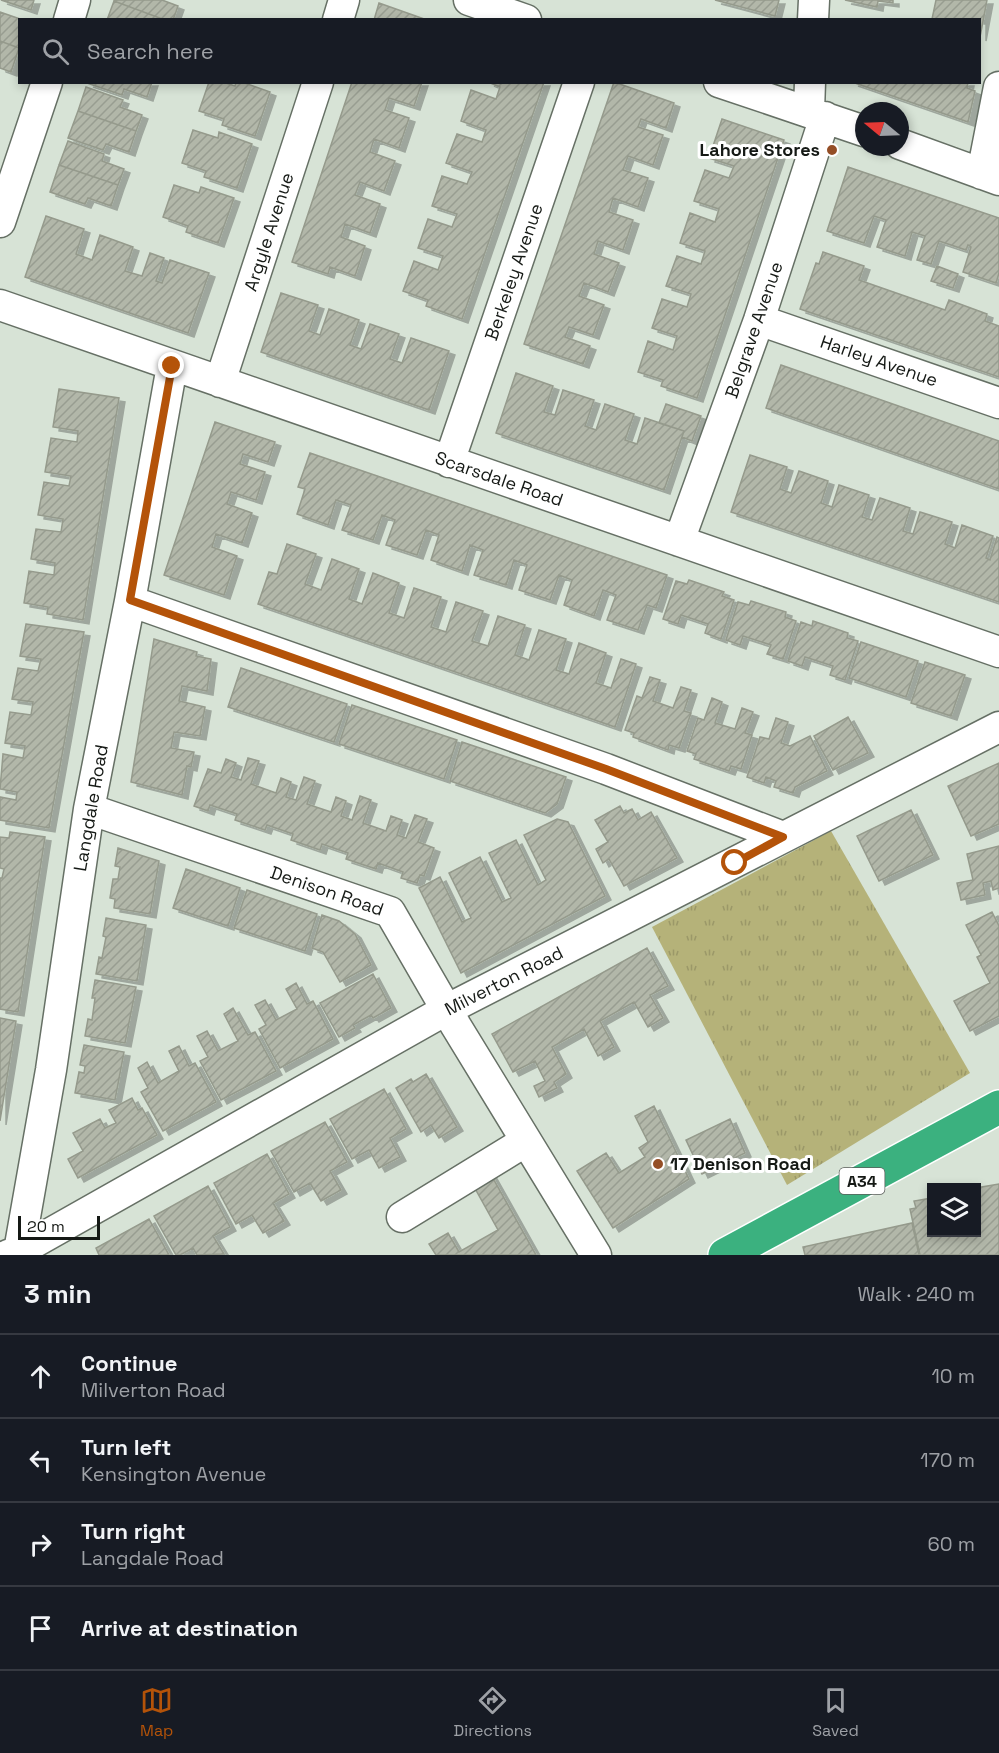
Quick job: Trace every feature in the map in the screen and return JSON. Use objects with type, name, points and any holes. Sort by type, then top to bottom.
[{"type":"highway","name":"A34","points":[[725,1255],[999,1107]]},
{"type":"street","points":[[70,18],[75,0]]},
{"type":"street","points":[[339,18],[344,0]]},
{"type":"street","points":[[469,0],[520,18]]},
{"type":"street","points":[[813,18],[814,0]]},
{"type":"street","points":[[0,222],[46,84]]},
{"type":"street","name":"Argyle Avenue","points":[[220,382],[317,84]]},
{"type":"street","name":"Berkeley Avenue","points":[[449,462],[578,84]]},
{"type":"street","points":[[728,84],[815,103],[855,126]]},
{"type":"street","points":[[909,147],[990,177],[999,87]]},
{"type":"street","name":"Belgrave Avenue","points":[[679,541],[759,320],[815,103]]},
{"type":"street","name":"Scarsdale Road","points":[[0,305],[999,652]]},
{"type":"street","name":"Harley Avenue","points":[[759,320],[999,403]]},
{"type":"street","name":"Langdale Road","points":[[14,1253],[51,1070],[90,809],[172,366]]},
{"type":"street","points":[[130,600],[606,769],[783,837]]},
{"type":"street","name":"Milverton Road","points":[[14,1253],[446,1010],[999,727]]},
{"type":"street","name":"Denison Road","points":[[90,809],[390,912],[446,1010],[596,1255]]},
{"type":"street","points":[[402,1217],[526,1142]]},
{"type":"green space","points":[[831,831],[970,1073],[787,1185],[652,927]]},
{"type":"building","points":[[1,0],[34,0],[31,10]]},
{"type":"building","points":[[162,0],[178,6],[174,18],[160,18],[114,1]]},
{"type":"building","points":[[715,0],[779,0],[775,16]]},
{"type":"building","points":[[845,0],[893,0],[893,3],[878,1],[877,7]]},
{"type":"building","points":[[936,0],[987,0],[981,32],[981,18],[932,18]]},
{"type":"building","points":[[114,1],[160,18],[108,18]]},
{"type":"building","points":[[379,3],[421,18],[375,18]]},
{"type":"building","points":[[0,12],[18,18],[18,48],[0,41]]},
{"type":"building","points":[[0,41],[18,48],[11,72],[0,68]]},
{"type":"building","points":[[90,84],[151,84],[147,97],[124,89],[122,95]]},
{"type":"building","points":[[208,84],[235,86],[236,84],[248,84],[270,92],[255,136],[222,125],[224,119],[199,111]]},
{"type":"building","points":[[351,84],[421,84],[414,106],[389,98],[385,110],[409,118],[399,148],[374,139],[370,152],[395,161],[384,191],[360,182],[355,195],[380,204],[370,233],[345,224],[341,237],[365,246],[355,276],[330,267],[328,274],[292,262]]},
{"type":"building","points":[[493,84],[543,84],[462,319],[426,306],[428,300],[403,291],[414,261],[438,270],[443,256],[418,248],[428,219],[452,227],[457,214],[432,206],[442,176],[467,184],[472,172],[446,163],[457,134],[482,142],[486,130],[461,121],[471,90],[496,99],[500,87]]},
{"type":"building","points":[[613,84],[620,84],[674,103],[666,128],[641,119],[638,127],[663,135],[653,165],[628,156],[623,170],[648,178],[638,207],[613,198],[609,212],[633,220],[623,250],[598,241],[594,254],[619,263],[608,292],[584,283],[579,296],[604,305],[593,335],[569,327],[565,337],[590,346],[583,364],[524,344]]},
{"type":"building","points":[[858,84],[968,84],[967,88],[975,91],[968,122]]},
{"type":"building","points":[[86,87],[123,100],[120,107],[142,115],[136,131],[78,111]]},
{"type":"building","points":[[78,111],[136,131],[129,152],[106,144],[103,150],[68,138]]},
{"type":"building","points":[[722,119],[784,140],[697,398],[661,386],[663,380],[638,372],[648,341],[673,350],[677,336],[652,328],[662,299],[687,307],[691,294],[666,286],[677,256],[701,264],[705,251],[680,243],[690,213],[715,222],[719,209],[694,201],[705,170],[729,178],[734,166],[709,158]]},
{"type":"building","points":[[193,130],[218,138],[219,132],[252,144],[237,188],[204,177],[206,171],[182,163]]},
{"type":"building","points":[[68,141],[104,154],[102,161],[124,169],[118,185],[59,165]]},
{"type":"building","points":[[59,165],[118,185],[111,206],[88,198],[85,204],[50,192]]},
{"type":"building","points":[[848,167],[999,218],[999,273],[996,283],[963,272],[971,247],[968,245],[966,250],[939,241],[931,264],[917,260],[925,236],[912,232],[905,256],[877,247],[886,220],[874,216],[864,243],[827,231]]},
{"type":"building","points":[[174,185],[199,193],[201,187],[234,198],[218,243],[186,232],[188,226],[163,217]]},
{"type":"building","points":[[46,216],[84,229],[76,254],[92,260],[100,235],[133,247],[125,271],[142,276],[150,253],[164,258],[156,281],[162,283],[170,260],[209,273],[188,333],[25,277]]},
{"type":"building","points":[[823,252],[864,266],[859,280],[945,310],[949,300],[987,314],[985,321],[999,326],[999,377],[800,309],[816,263],[819,264]]},
{"type":"building","points":[[937,266],[958,274],[953,288],[931,281]]},
{"type":"building","points":[[281,293],[318,305],[309,331],[320,335],[329,309],[359,320],[350,345],[361,349],[370,324],[399,334],[390,359],[402,363],[411,338],[449,351],[429,410],[261,352]]},
{"type":"building","points":[[781,365],[999,441],[999,489],[766,408]]},
{"type":"building","points":[[516,373],[553,386],[544,412],[555,415],[563,390],[594,400],[585,426],[596,430],[605,404],[634,414],[625,440],[637,444],[645,418],[684,431],[664,490],[496,433]]},
{"type":"building","points":[[59,389],[119,398],[83,620],[47,614],[48,607],[24,603],[29,571],[54,575],[55,563],[31,559],[36,529],[61,532],[63,519],[38,515],[44,482],[69,486],[71,476],[45,472],[51,438],[77,442],[78,431],[53,427]]},
{"type":"building","points":[[666,404],[701,416],[692,441],[682,437],[684,431],[659,423]]},
{"type":"building","points":[[215,422],[275,442],[268,462],[243,454],[240,464],[265,472],[256,500],[231,492],[227,504],[252,513],[242,543],[216,534],[212,547],[237,556],[224,595],[164,575]]},
{"type":"building","points":[[310,453],[667,575],[656,608],[647,605],[638,630],[607,620],[616,595],[603,590],[594,616],[564,605],[572,580],[559,575],[550,600],[519,590],[527,565],[514,560],[506,585],[474,575],[483,550],[470,545],[462,571],[431,560],[439,535],[426,530],[417,555],[386,545],[395,520],[382,515],[373,540],[342,530],[351,505],[336,500],[328,525],[297,514],[305,489],[298,487]]},
{"type":"building","points":[[750,455],[787,467],[780,489],[791,493],[799,471],[828,481],[821,503],[832,507],[839,485],[869,495],[862,517],[872,520],[880,498],[910,508],[903,531],[913,534],[920,512],[952,522],[945,544],[955,548],[962,525],[993,536],[986,558],[990,560],[997,537],[999,538],[999,602],[731,512]]},
{"type":"building","points":[[287,544],[316,554],[305,584],[321,590],[332,559],[359,569],[349,599],[362,604],[373,573],[399,583],[389,613],[404,618],[414,588],[441,597],[431,627],[446,632],[456,602],[483,611],[472,641],[488,646],[498,616],[525,625],[515,655],[529,660],[539,630],[566,639],[556,670],[569,674],[579,643],[606,653],[596,683],[611,688],[621,659],[636,664],[615,727],[258,604],[269,572],[277,574]]},
{"type":"building","points":[[689,580],[724,592],[722,596],[734,600],[721,639],[705,633],[708,624],[681,615],[678,624],[663,619],[676,581],[687,584]]},
{"type":"building","points":[[751,601],[786,612],[785,617],[796,621],[783,659],[767,654],[771,645],[743,636],[740,645],[726,640],[738,602],[749,605]]},
{"type":"building","points":[[813,621],[848,633],[847,638],[858,641],[845,680],[830,675],[833,666],[805,657],[802,666],[788,661],[801,622],[812,626]]},
{"type":"building","points":[[26,624],[84,632],[49,828],[0,820],[0,797],[16,800],[17,792],[0,789],[3,754],[23,758],[25,746],[5,743],[10,712],[31,715],[33,702],[12,699],[18,668],[38,671],[41,659],[20,656]]},
{"type":"building","points":[[154,639],[197,652],[196,656],[211,659],[207,691],[182,686],[179,701],[205,707],[200,736],[174,732],[171,748],[194,752],[191,767],[187,766],[182,795],[131,782]]},
{"type":"building","points":[[861,642],[918,661],[906,697],[849,678]]},
{"type":"building","points":[[925,662],[965,675],[951,716],[911,703]]},
{"type":"building","points":[[241,668],[347,704],[334,742],[228,707]]},
{"type":"building","points":[[650,677],[660,680],[653,701],[673,708],[681,687],[691,690],[684,711],[691,713],[679,748],[669,745],[668,750],[633,737],[634,733],[625,730],[637,696],[642,698]]},
{"type":"building","points":[[712,698],[722,702],[715,723],[735,729],[742,708],[753,712],[745,733],[752,735],[741,769],[731,766],[729,771],[694,759],[696,754],[687,751],[698,718],[704,720]]},
{"type":"building","points":[[352,705],[457,740],[444,779],[339,744]]},
{"type":"building","points":[[848,717],[868,753],[833,770],[814,736]]},
{"type":"building","points":[[776,718],[788,722],[781,743],[790,746],[810,736],[827,771],[795,787],[793,793],[774,787],[776,781],[766,777],[764,783],[747,777],[760,737],[769,739]]},
{"type":"building","points":[[462,742],[566,777],[557,804],[545,813],[450,781]]},
{"type":"building","points":[[248,758],[259,761],[251,784],[276,793],[281,778],[291,782],[286,797],[296,800],[304,777],[315,781],[307,804],[331,812],[336,797],[346,801],[341,816],[352,820],[360,796],[371,800],[363,823],[386,831],[391,816],[402,820],[397,835],[406,838],[415,815],[427,819],[418,842],[434,848],[424,876],[420,875],[417,883],[401,878],[403,872],[378,863],[376,869],[346,859],[348,853],[322,844],[320,850],[291,840],[293,834],[267,825],[265,830],[235,820],[237,814],[210,805],[208,811],[194,806],[208,769],[221,773],[226,759],[236,763],[231,777],[241,780]]},
{"type":"building","points":[[999,763],[999,824],[971,836],[948,786]]},
{"type":"building","points":[[620,806],[624,813],[632,809],[638,820],[651,812],[677,858],[624,886],[609,859],[603,863],[596,849],[608,842],[595,820]]},
{"type":"building","points":[[911,810],[933,855],[879,881],[857,836]]},
{"type":"building","points":[[557,819],[568,822],[605,896],[461,973],[419,888],[440,877],[462,922],[471,918],[449,873],[480,857],[502,902],[511,898],[489,853],[516,840],[538,885],[546,880],[524,835]]},
{"type":"building","points":[[10,832],[45,837],[18,1012],[0,1009],[0,878],[2,878],[4,869],[0,868],[0,837],[9,838]]},
{"type":"building","points":[[999,846],[999,888],[993,890],[991,881],[983,883],[985,895],[961,900],[957,883],[973,880],[967,854]]},
{"type":"building","points":[[118,848],[159,861],[150,914],[114,908],[115,899],[110,898],[113,879],[118,879],[120,867],[115,866]]},
{"type":"building","points":[[186,869],[240,888],[228,926],[173,908]]},
{"type":"building","points":[[247,890],[317,914],[305,951],[234,928]]},
{"type":"building","points":[[992,912],[999,926],[999,1016],[970,1031],[954,1001],[990,983],[977,957],[981,955],[966,925]]},
{"type":"building","points":[[322,915],[339,921],[355,934],[371,965],[340,982],[323,952],[312,948]]},
{"type":"building","points":[[106,918],[146,925],[137,981],[96,974],[106,937],[103,936]]},
{"type":"building","points":[[647,948],[668,986],[650,995],[663,1018],[648,1027],[634,1002],[600,1021],[614,1047],[598,1056],[584,1029],[552,1047],[566,1074],[554,1082],[557,1088],[539,1097],[534,1086],[545,1081],[535,1061],[513,1072],[492,1034]]},
{"type":"building","points":[[373,974],[391,1008],[353,1025],[355,1028],[339,1037],[320,1003]]},
{"type":"building","points":[[95,980],[136,987],[125,1043],[85,1036],[88,1019],[92,1020]]},
{"type":"building","points":[[296,983],[307,1004],[313,1001],[333,1039],[280,1068],[259,1029],[266,1025],[255,1005],[265,1000],[276,1020],[297,1009],[286,989]]},
{"type":"building","points":[[233,1008],[248,1035],[255,1032],[276,1071],[221,1100],[200,1061],[208,1057],[197,1036],[207,1031],[218,1051],[238,1041],[224,1014]]},
{"type":"building","points":[[0,1018],[16,1021],[0,1121]]},
{"type":"building","points":[[84,1045],[124,1052],[115,1100],[75,1093],[79,1072],[84,1073],[85,1066],[80,1065]]},
{"type":"building","points":[[179,1046],[189,1066],[195,1063],[216,1102],[163,1131],[141,1092],[148,1088],[138,1068],[147,1062],[158,1083],[179,1071],[169,1051]]},
{"type":"building","points":[[426,1074],[457,1127],[439,1138],[431,1125],[421,1132],[396,1088],[411,1079],[413,1082]]},
{"type":"building","points":[[384,1089],[406,1129],[390,1138],[400,1157],[379,1168],[369,1150],[352,1159],[330,1119]]},
{"type":"building","points":[[132,1098],[138,1110],[142,1108],[157,1135],[78,1178],[68,1159],[83,1151],[73,1133],[100,1119],[105,1128],[116,1123],[109,1110]]},
{"type":"building","name":"17 Denison Road","points":[[654,1106],[689,1179],[613,1228],[577,1171],[606,1153],[619,1173],[645,1157],[639,1148],[648,1142],[635,1116]]},
{"type":"building","points":[[730,1119],[745,1153],[702,1174],[686,1140]]},
{"type":"building","points":[[325,1122],[347,1162],[330,1171],[341,1190],[321,1201],[310,1183],[294,1192],[271,1151]]},
{"type":"building","points":[[267,1154],[289,1194],[273,1203],[284,1221],[263,1233],[252,1215],[236,1224],[214,1183]]},
{"type":"building","points":[[490,1173],[536,1255],[436,1255],[429,1244],[448,1233],[459,1252],[498,1230],[472,1183]]},
{"type":"building","points":[[999,1184],[999,1255],[920,1255],[910,1209],[916,1208],[914,1201],[927,1199],[927,1237],[981,1237],[981,1187]]},
{"type":"building","points":[[208,1186],[230,1227],[213,1236],[224,1254],[197,1255],[193,1248],[176,1255],[154,1216]]},
{"type":"building","points":[[149,1219],[169,1255],[99,1255],[96,1248]]},
{"type":"building","points":[[912,1223],[919,1255],[805,1255],[803,1247]]},
{"type":"place","name":"Lahore Stores","points":[[832,150]]},
{"type":"place","name":"17 Denison Road","points":[[658,1164]]},
{"type":"route","points":[[172,366],[130,600],[606,769],[783,837],[735,863]]}]
